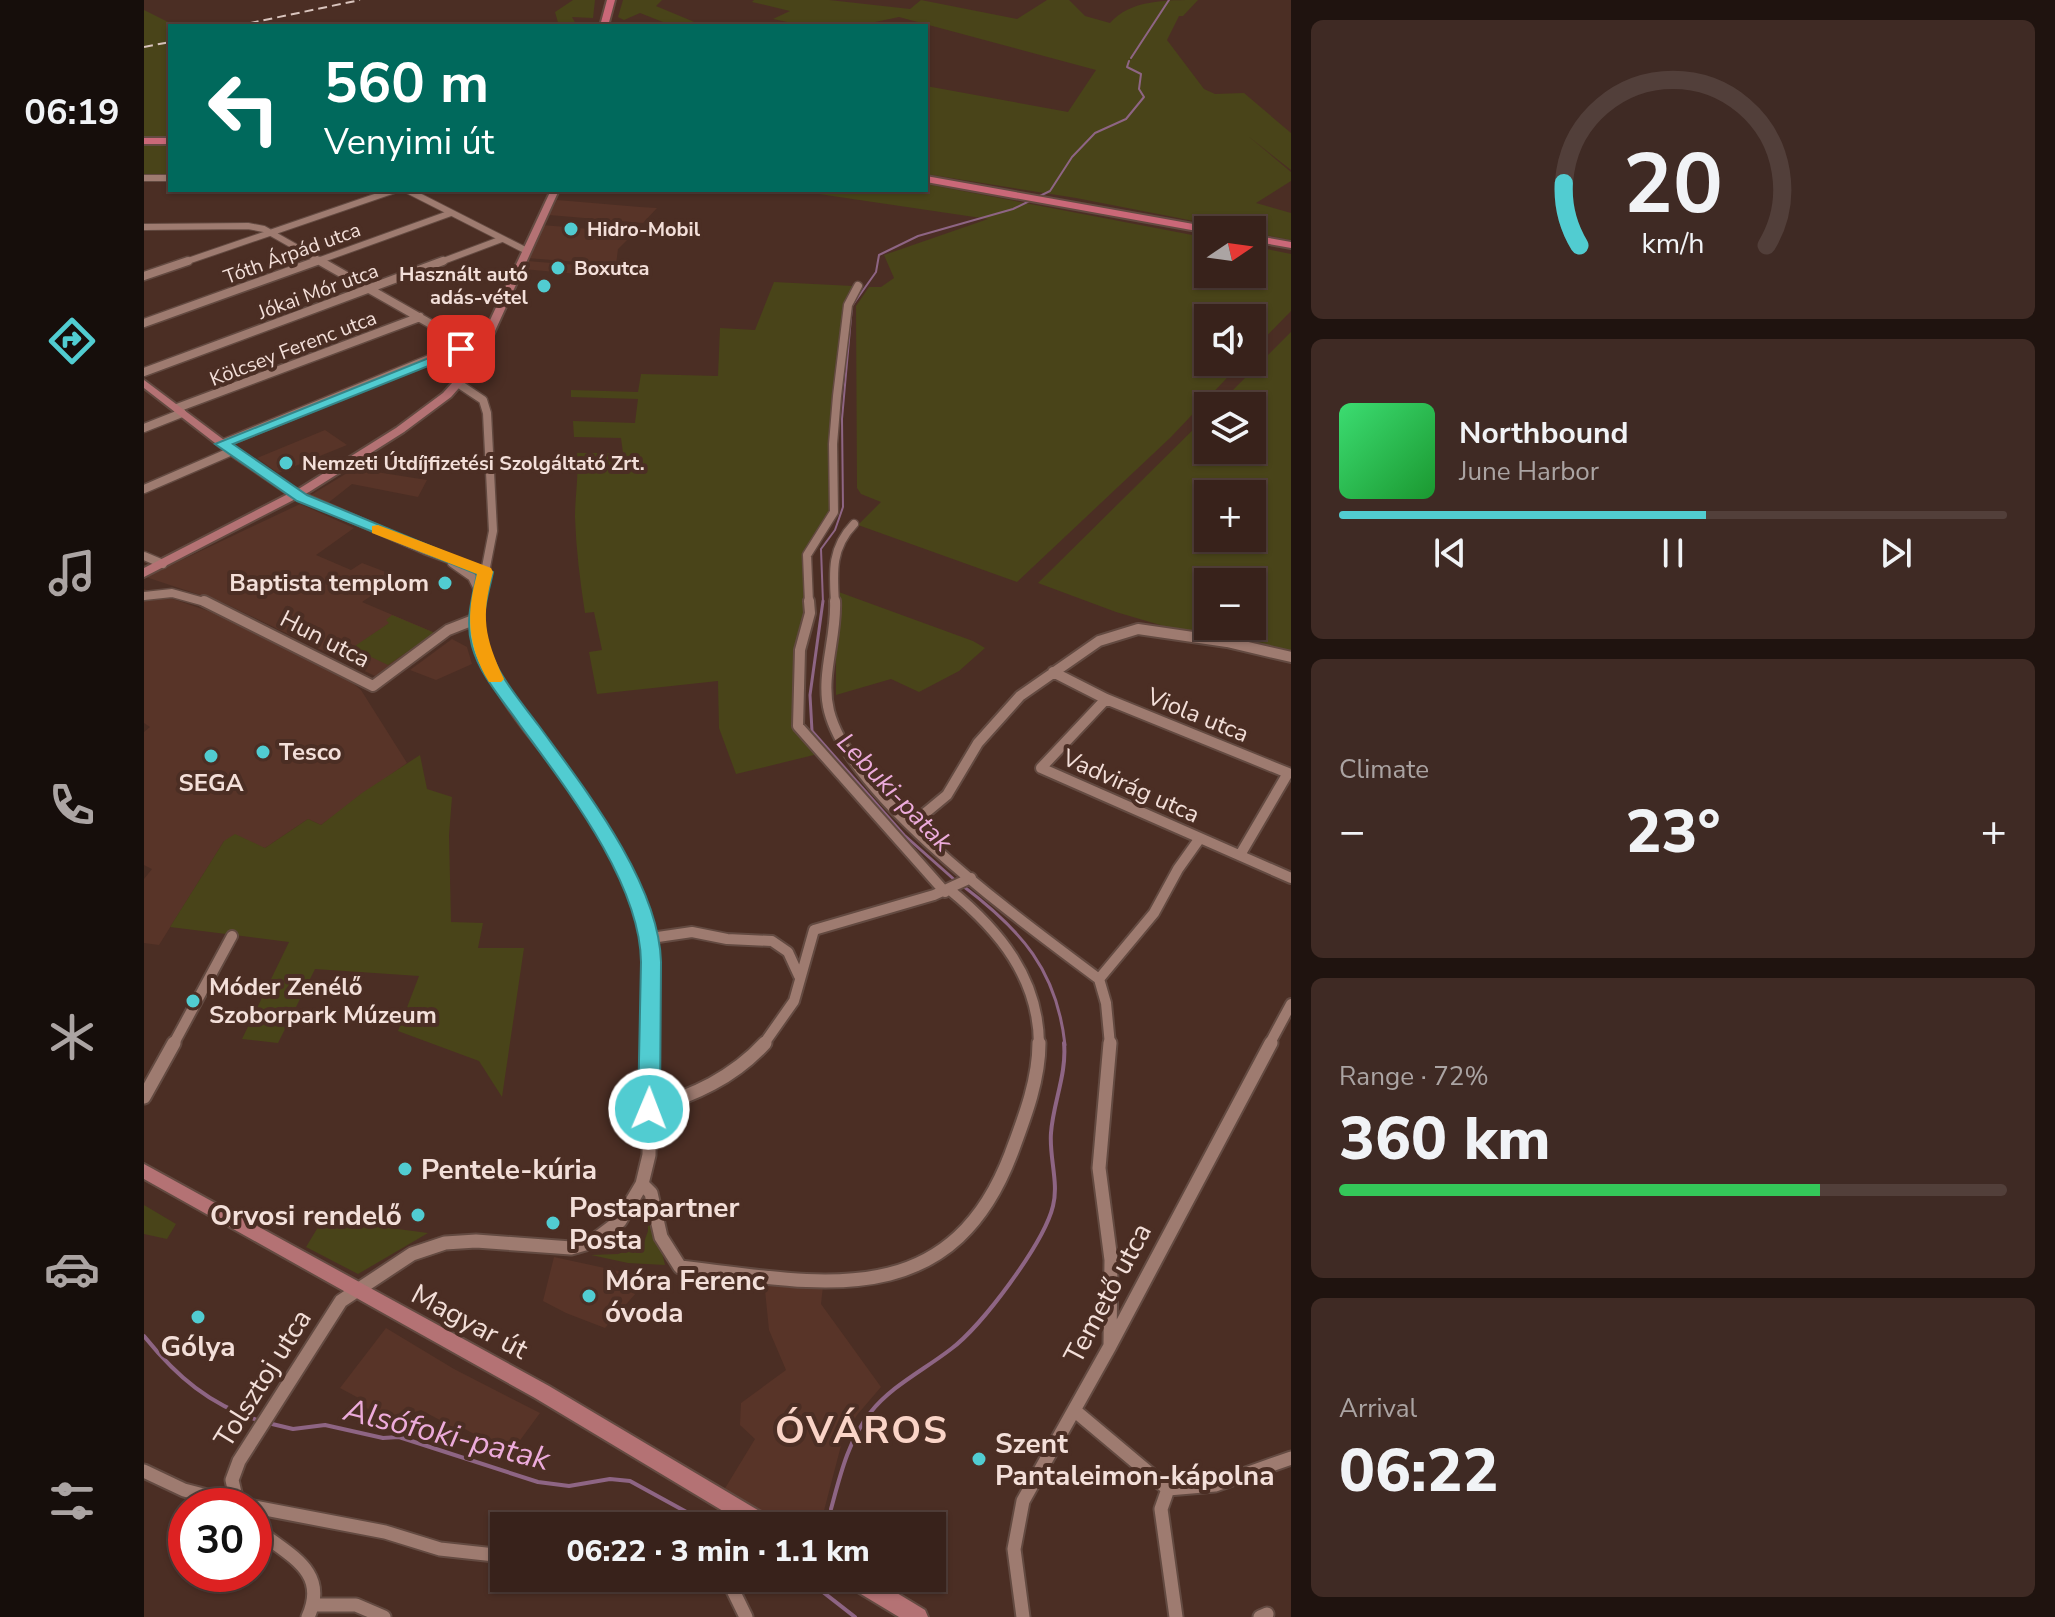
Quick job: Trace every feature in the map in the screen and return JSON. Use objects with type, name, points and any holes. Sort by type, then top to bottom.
[{"type":"main road","points":[[605,24],[611,0]]},
{"type":"main road","points":[[144,141],[168,141]]},
{"type":"main road","points":[[928,179],[1194,227]]},
{"type":"main road","points":[[1266,241],[1291,245]]},
{"type":"street","points":[[144,178],[168,178]]},
{"type":"street","points":[[144,276],[389,192]]},
{"type":"street","points":[[411,192],[525,250]]},
{"type":"street","points":[[144,573],[296,494],[400,430],[459,384],[483,348],[554,192]]},
{"type":"street","name":"Tóth Árpád utca","points":[[144,323],[451,213]]},
{"type":"street","points":[[144,227],[248,226],[271,232],[466,344],[227,447],[144,489]]},
{"type":"street","name":"Jókai Mór utca","points":[[144,372],[502,239]]},
{"type":"street","points":[[459,384],[483,400],[487,413],[493,531],[476,619],[480,646],[490,671],[582,797],[633,889],[651,938],[649,1155],[642,1184],[651,1193],[661,1237],[680,1267],[818,1280],[867,1280],[902,1272],[935,1252],[978,1219],[995,1194],[1030,1101],[1037,1073],[1038,1032],[1029,990],[1004,941],[987,921],[947,891],[798,726],[800,650],[810,613],[807,555],[834,512],[833,444],[837,396],[848,305],[858,286]]},
{"type":"street","name":"Kölcsey Ferenc utca","points":[[144,428],[180,410],[420,317]]},
{"type":"street","points":[[144,383],[227,447],[296,494],[485,572]]},
{"type":"street","points":[[854,524],[837,544],[831,570],[835,618],[828,690],[829,712],[838,735],[861,770],[912,824],[971,878],[1099,979],[1109,1018],[1111,1068],[1100,1123],[1099,1167],[1111,1260],[1110,1346]]},
{"type":"street","points":[[438,555],[472,577],[480,593]]},
{"type":"street","points":[[144,556],[163,564]]},
{"type":"street","name":"Hun utca","points":[[144,596],[172,593],[200,599],[373,686],[448,630],[476,619]]},
{"type":"street","points":[[912,824],[947,795],[978,743],[1032,685],[1099,641],[1138,629],[1227,642],[1291,657]]},
{"type":"street","name":"Viola utca","points":[[1053,672],[1106,699],[1288,773],[1240,855]]},
{"type":"street","name":"Vadvirág utca","points":[[1106,699],[1041,768],[1291,878]]},
{"type":"street","points":[[1099,979],[1154,913],[1178,869],[1200,838]]},
{"type":"street","points":[[649,1109],[710,1088],[750,1061],[796,996],[806,944],[814,930],[851,916],[905,905],[947,891],[971,878]]},
{"type":"street","points":[[651,938],[692,932],[727,939],[772,941],[788,952],[799,976]]},
{"type":"street","points":[[144,1097],[232,936]]},
{"type":"street","name":"Temető utca","points":[[1023,1617],[1014,1559],[1016,1526],[1023,1501],[1110,1346],[1291,1004]]},
{"type":"street","name":"Magyar út","points":[[144,1171],[542,1392],[737,1512]]},
{"type":"street","name":"Tolsztoj utca","points":[[236,1488],[232,1480],[239,1461],[341,1301],[412,1254],[445,1243],[476,1241],[571,1248],[592,1242],[620,1221],[642,1184]]},
{"type":"street","points":[[1074,1410],[1168,1489],[1186,1491],[1209,1487],[1291,1458]]},
{"type":"street","points":[[144,1471],[180,1488]]},
{"type":"street","points":[[1168,1489],[1161,1509],[1176,1617]]},
{"type":"street","points":[[272,1511],[385,1532],[440,1549],[490,1554]]},
{"type":"street","points":[[272,1541],[305,1568],[315,1582],[312,1611],[356,1605],[384,1617]]},
{"type":"street","points":[[734,1592],[746,1617]]},
{"type":"street","points":[[876,1592],[918,1617]]},
{"type":"shaded area","points":[[573,0],[595,0],[593,18],[572,17],[576,24],[558,24],[555,12]]},
{"type":"shaded area","points":[[623,0],[662,0],[656,6],[699,24],[668,24],[640,13],[624,20],[618,17]]},
{"type":"shaded area","points":[[829,0],[910,9],[921,0],[1017,19],[1047,0],[1069,0],[1085,16],[1110,23],[1118,15],[1138,6],[1161,1],[1198,0],[1183,16],[1179,16],[1167,40],[1204,89],[1215,94],[1244,93],[1291,133],[1291,170],[1248,136],[1291,172],[1291,181],[1256,203],[1291,213],[1291,240],[1266,235],[1266,216],[1194,216],[1194,221],[928,174],[928,86],[1068,112],[1096,70],[899,17],[866,24],[797,24],[773,19],[790,11],[752,2]]},
{"type":"shaded area","points":[[144,10],[172,24],[168,24],[168,137],[144,136]]},
{"type":"shaded area","points":[[144,146],[168,146],[168,176],[144,176]]},
{"type":"shaded area","points":[[928,184],[1194,235],[1194,288],[1266,288],[1266,249],[1291,254],[1291,311],[1266,337],[1266,304],[1194,304],[1194,376],[1229,376],[1214,392],[1194,392],[1194,413],[1017,582],[858,525],[881,502],[861,494],[857,488],[856,306],[869,287],[881,287],[894,278],[884,255],[988,219],[812,193],[928,192]]},
{"type":"shaded area","points":[[557,200],[657,208],[643,223],[549,215]]},
{"type":"shaded area","points":[[542,225],[614,231],[610,238],[627,240],[618,249],[616,265],[527,258]]},
{"type":"shaded area","points":[[527,261],[614,268],[610,277],[523,269]]},
{"type":"shaded area","points":[[774,282],[853,286],[846,305],[832,514],[807,546],[808,615],[793,701],[794,730],[818,754],[736,774],[719,728],[718,681],[597,694],[589,652],[602,650],[594,612],[585,613],[580,577],[575,517],[577,453],[623,453],[621,438],[574,437],[573,421],[635,423],[638,399],[571,397],[571,390],[638,392],[641,374],[718,376],[720,328],[755,330]]},
{"type":"shaded area","points":[[1291,332],[1291,651],[1243,640],[1266,640],[1266,568],[1194,568],[1194,633],[1116,612],[1038,583],[1194,429],[1194,464],[1266,464],[1266,392],[1231,392],[1247,376],[1266,376],[1266,357]]},
{"type":"shaded area","points":[[325,430],[347,445],[278,473],[257,458]]},
{"type":"shaded area","points":[[352,470],[427,480],[418,497],[352,484],[328,503],[311,495]]},
{"type":"shaded area","points":[[300,504],[354,528],[316,555],[351,570],[362,563],[399,577],[362,602],[435,633],[377,677],[224,603],[146,577]]},
{"type":"shaded area","points":[[144,589],[214,613],[344,676],[361,690],[407,763],[321,825],[308,819],[265,848],[224,841],[159,945],[144,943],[144,879],[152,869],[144,865],[144,732],[150,727],[144,723]]},
{"type":"shaded area","points":[[836,591],[985,648],[959,671],[919,692],[891,679],[836,695]]},
{"type":"shaded area","points":[[392,615],[435,633],[388,665],[352,648],[389,623],[386,620]]},
{"type":"shaded area","points":[[452,639],[467,647],[472,664],[436,680],[410,670]]},
{"type":"shaded area","points":[[420,755],[427,789],[452,797],[449,835],[451,922],[483,923],[478,948],[524,948],[502,1097],[479,1061],[398,1031],[419,976],[315,969],[278,1043],[242,1039],[289,942],[170,927],[224,841],[235,834],[265,848],[308,819],[321,825],[362,793]]},
{"type":"shaded area","points":[[647,1204],[650,1204],[665,1265],[628,1263],[591,1255],[618,1254],[643,1245],[648,1231]]},
{"type":"shaded area","points":[[144,1205],[176,1224],[167,1239],[144,1234]]},
{"type":"shaded area","points":[[323,1219],[428,1233],[358,1274],[306,1247]]},
{"type":"shaded area","name":"Móra Ferenc óvoda","points":[[554,1257],[637,1275],[637,1292],[605,1328],[566,1313],[543,1301]]},
{"type":"shaded area","points":[[764,1280],[823,1286],[821,1304],[881,1387],[857,1415],[843,1438],[824,1512],[762,1512],[724,1490],[755,1439],[740,1425],[741,1403],[786,1370],[769,1330]]},
{"type":"shaded area","points":[[386,1328],[454,1369],[540,1413],[510,1454],[456,1424],[453,1427],[421,1410],[396,1418],[363,1407],[366,1402],[340,1388]]},
{"type":"waterway","name":"Lebuki-patak","points":[[1131,58],[1169,0]]},
{"type":"waterway","name":"Lebuki-patak","points":[[823,601],[821,549],[835,530],[843,507],[842,419],[852,306],[876,272],[879,255],[918,236],[1013,209],[1050,191],[1072,157],[1095,133],[1126,119],[1144,97],[1139,89],[1141,74],[1127,67],[1129,61]]},
{"type":"waterway","name":"Lebuki-patak","points":[[823,601],[810,695],[812,731],[904,835],[957,882]]},
{"type":"waterway","name":"Lebuki-patak","points":[[963,886],[1002,919],[1033,954],[1054,995],[1065,1045]]},
{"type":"waterway","name":"Lebuki-patak","points":[[831,1509],[850,1447],[870,1413],[898,1386],[964,1338],[995,1303],[1038,1241],[1055,1197],[1051,1133],[1064,1066],[1064,1043]]},
{"type":"waterway","name":"Alsófoki-patak","points":[[144,1336],[196,1388],[225,1407],[260,1421]]},
{"type":"waterway","name":"Alsófoki-patak","points":[[268,1423],[293,1429],[325,1425],[383,1438],[399,1437],[538,1482],[569,1486],[610,1479],[630,1481],[686,1512]]},
{"type":"waterway","name":"Lebuki-patak","points":[[823,1592],[855,1617]]},
{"type":"railway","points":[[246,24],[360,0]]},
{"type":"railway","points":[[144,47],[168,42]]},
{"type":"slow traffic","points":[[378,529],[485,572],[477,603],[476,629],[495,679]]},
{"type":"place","name":"Hidro-Mobil","points":[[571,229]]},
{"type":"place","name":"Boxutca","points":[[558,268]]},
{"type":"place","name":"Használt autó adás-vétel","points":[[544,286]]},
{"type":"place","name":"Nemzeti Útdíjfizetési Szolgáltató Zrt.","points":[[286,463]]},
{"type":"place","name":"Baptista templom","points":[[445,583]]},
{"type":"place","name":"Tesco","points":[[263,752]]},
{"type":"place","name":"SEGA","points":[[211,756]]},
{"type":"place","name":"Móder Zenélő Szoborpark Múzeum","points":[[193,1001]]},
{"type":"place","name":"Pentele-kúria","points":[[405,1169]]},
{"type":"place","name":"Orvosi rendelő","points":[[418,1215]]},
{"type":"place","name":"Postapartner Posta","points":[[553,1223]]},
{"type":"place","name":"Móra Ferenc óvoda","points":[[589,1296]]},
{"type":"place","name":"Gólya","points":[[198,1317]]},
{"type":"place","name":"Szent Pantaleimon-kápolna","points":[[979,1459]]},
{"type":"district","name":"ÓVÁROS","points":[[862,1430]]},
{"type":"route","points":[[461,349],[222,444],[302,498],[485,572],[477,603],[476,629],[490,671],[582,797],[620,863],[645,918],[651,938],[649,1109]]}]
